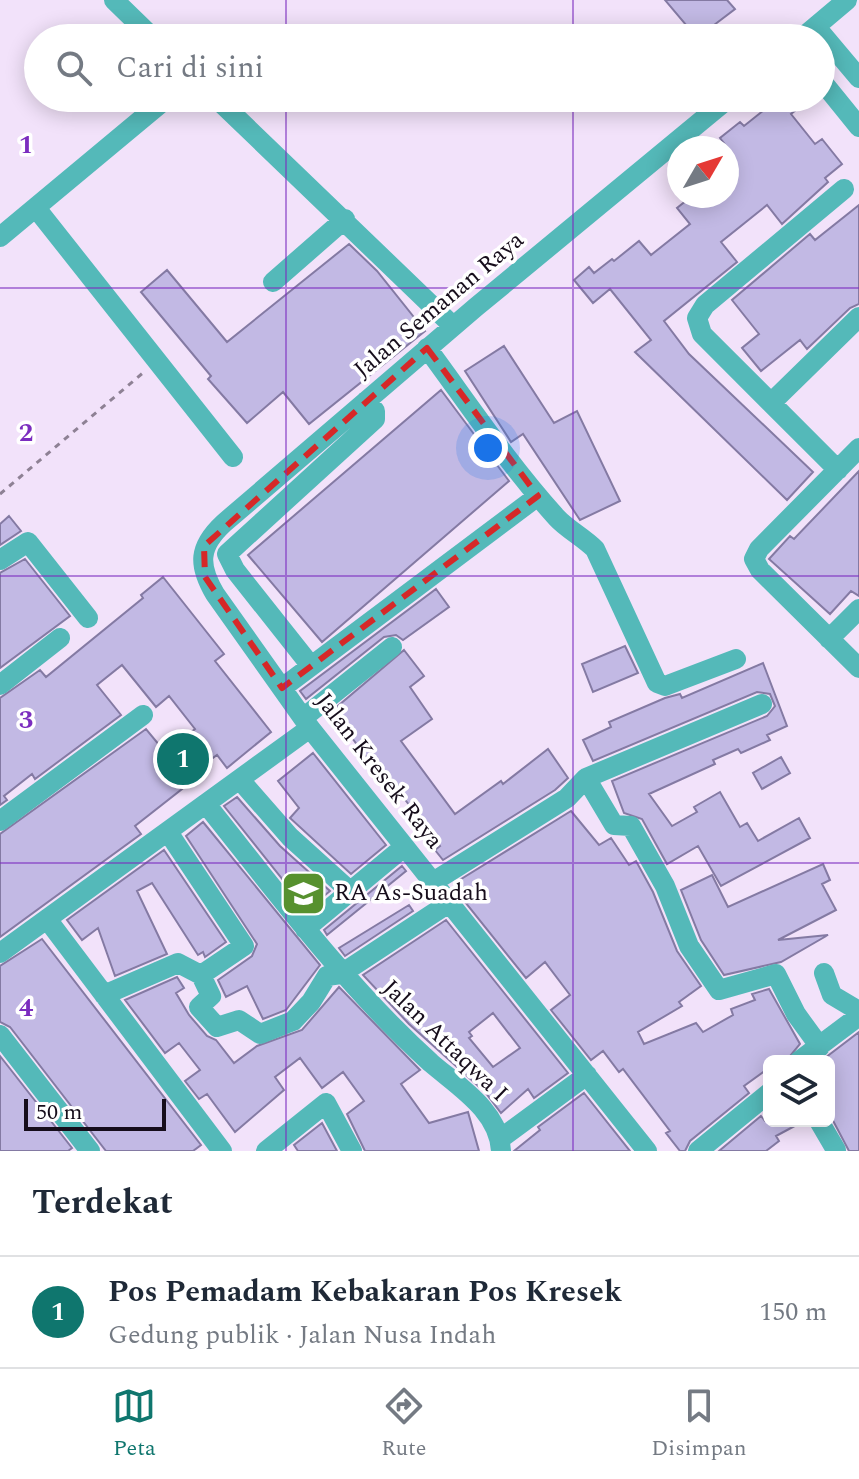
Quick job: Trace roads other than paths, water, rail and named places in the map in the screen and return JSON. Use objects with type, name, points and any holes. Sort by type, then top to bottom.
[{"type":"street","points":[[114,0],[139,24]]},
{"type":"street","points":[[819,24],[843,4]]},
{"type":"street","points":[[835,56],[859,78]]},
{"type":"street","points":[[835,94],[856,115]]},
{"type":"street","points":[[0,237],[150,112]]},
{"type":"street","points":[[231,112],[453,326]]},
{"type":"street","name":"Jalan Semanan Raya","points":[[201,566],[204,546],[212,535],[453,326],[712,112]]},
{"type":"street","points":[[838,470],[702,334],[697,318],[705,305],[844,189]]},
{"type":"street","points":[[36,208],[233,457]]},
{"type":"street","points":[[273,282],[345,219]]},
{"type":"street","points":[[771,403],[859,317]]},
{"type":"street","points":[[427,348],[538,496],[560,522],[579,532],[595,549],[657,683],[665,686],[736,659]]},
{"type":"street","points":[[311,666],[235,570],[227,554],[375,419],[375,411],[366,401]]},
{"type":"street","points":[[859,448],[759,549],[754,559],[760,570],[859,668]]},
{"type":"street","points":[[282,688],[538,496]]},
{"type":"street","points":[[0,560],[28,542],[88,618]]},
{"type":"street","name":"Jalan Kresek Raya","points":[[201,566],[215,594],[307,723],[647,1151]]},
{"type":"street","points":[[829,639],[859,609]]},
{"type":"street","points":[[0,685],[60,638]]},
{"type":"street","points":[[0,953],[240,780],[392,647]]},
{"type":"street","points":[[433,882],[567,798],[586,778],[762,704]]},
{"type":"street","points":[[0,821],[143,715]]},
{"type":"street","points":[[586,778],[613,824],[631,826],[665,886],[689,946],[719,990],[776,974],[796,1014],[820,1047]]},
{"type":"street","points":[[240,780],[290,837],[352,893]]},
{"type":"street","name":"Jalan Attaqwa I","points":[[206,804],[341,974],[387,1023],[491,1117],[500,1145],[587,1075]]},
{"type":"street","points":[[168,832],[244,946],[201,975]]},
{"type":"street","points":[[305,929],[404,847]]},
{"type":"street","points":[[104,995],[176,962],[201,975],[211,996],[199,1007],[208,1018],[221,1028],[239,1020],[260,1034],[293,1021],[311,1002],[325,978],[341,974],[449,903]]},
{"type":"street","points":[[47,919],[222,1151]]},
{"type":"street","points":[[808,1055],[859,1014],[832,995],[824,973]]},
{"type":"street","points":[[0,1035],[87,1150]]},
{"type":"street","points":[[698,1151],[763,1098]]},
{"type":"street","points":[[266,1151],[326,1103],[352,1151]]},
{"type":"street","points":[[823,1127],[836,1150]]},
{"type":"place","name":"Pos Pemadam Kebakaran Pos Kresek","points":[[183,759]]},
{"type":"place","name":"RA As-Suadah","points":[[303,893]]}]
